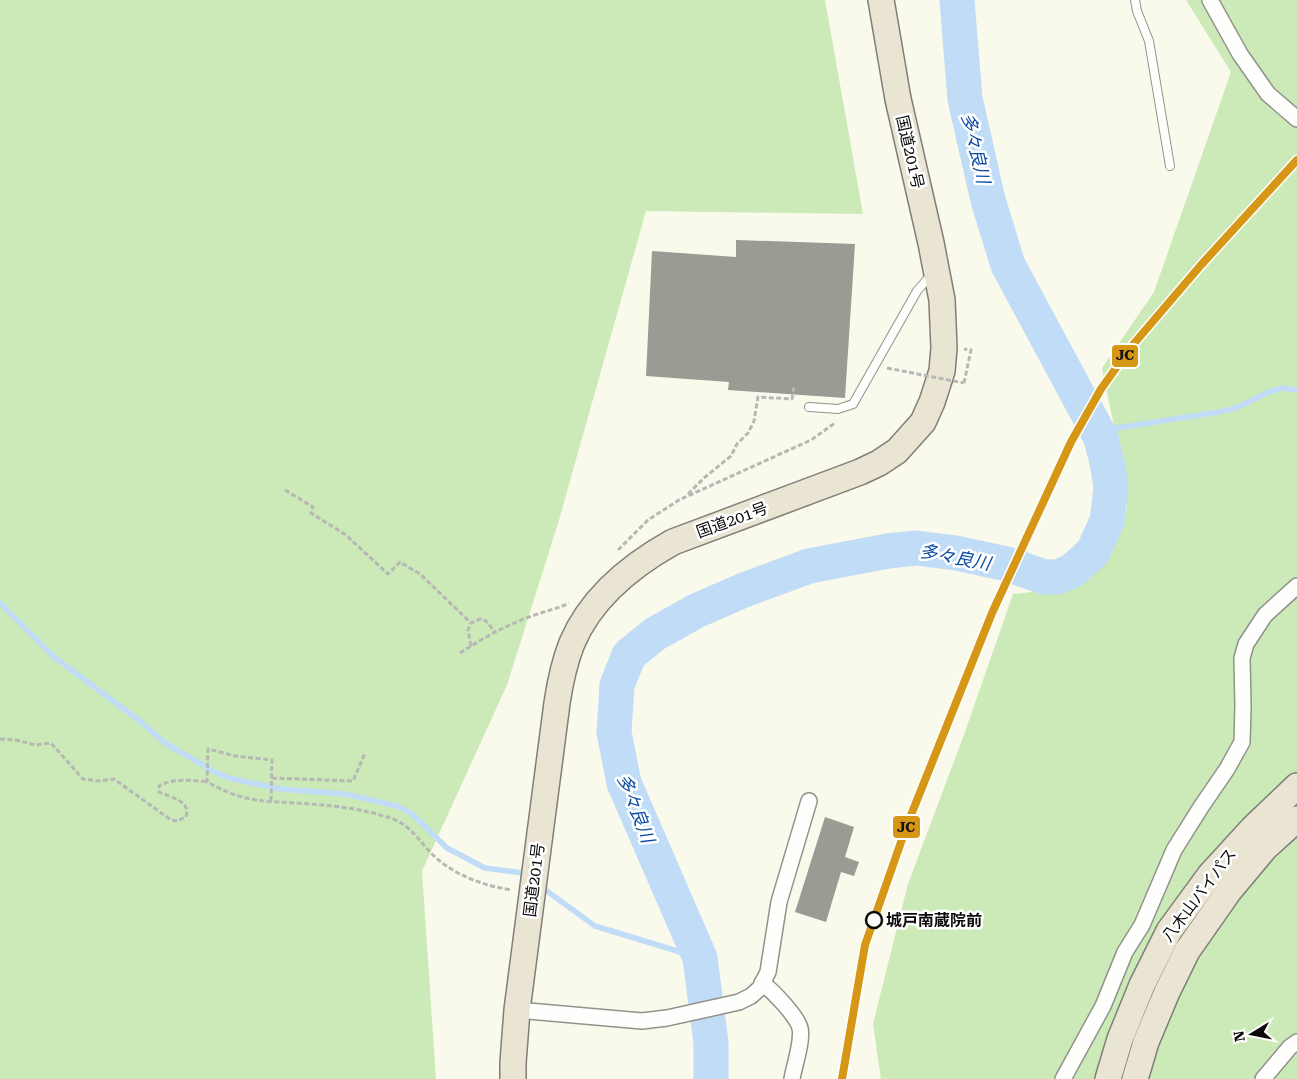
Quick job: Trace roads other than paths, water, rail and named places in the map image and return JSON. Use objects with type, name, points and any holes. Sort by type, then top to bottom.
[{"type":"highway","name":"国道201号","points":[[513,1079],[518,1010],[552,732],[563,671],[572,643],[583,622],[602,596],[622,576],[648,556],[673,542],[860,472],[879,463],[907,442],[923,422],[932,402],[942,371],[944,322],[932,242],[898,100],[881,0]]},
{"type":"highway","name":"八木山バイパス","points":[[1108,1079],[1124,1030],[1142,985],[1168,931],[1210,876],[1253,828],[1297,786]]},
{"type":"highway","name":"八木山バイパス","points":[[1135,1079],[1146,1042],[1187,951],[1229,890],[1265,848],[1297,819]]},
{"type":"street","points":[[1210,0],[1240,54],[1268,94],[1297,119]]},
{"type":"street","points":[[1062,1079],[1103,1006],[1125,952],[1142,925],[1174,850],[1227,770],[1242,742],[1242,658],[1246,644],[1265,616],[1297,586]]},
{"type":"street","points":[[518,1010],[642,1021],[667,1018],[739,1002],[752,996],[760,988],[768,972],[779,902],[810,801]]},
{"type":"street","points":[[762,983],[774,992],[800,1026],[792,1079]]},
{"type":"street","points":[[1263,1079],[1290,1046],[1297,1042]]},
{"type":"lane","points":[[1135,0],[1149,41],[1170,166]]},
{"type":"lane","points":[[809,407],[838,409],[853,404],[917,291],[936,269]]},
{"type":"waterway","name":"多々良川","points":[[711,1079],[711,1043],[700,958],[624,783],[614,732],[617,685],[629,655],[655,634],[696,611],[744,590],[809,566],[888,551],[916,548],[956,553],[1007,564],[1044,577],[1058,577],[1073,570],[1093,552],[1107,521],[1111,488],[1101,438],[1008,265],[988,200],[965,99],[957,0]]},
{"type":"waterway","points":[[1097,431],[1219,412],[1236,408],[1269,392],[1283,388],[1297,390]]},
{"type":"waterway","points":[[0,603],[54,657],[140,721],[165,743],[215,772],[229,778],[280,789],[345,794],[397,806],[411,813],[447,848],[485,868],[527,875]]},
{"type":"waterway","points":[[540,886],[595,926],[700,958]]},
{"type":"place","name":"城戸南蔵院前","points":[[874,920]]}]
